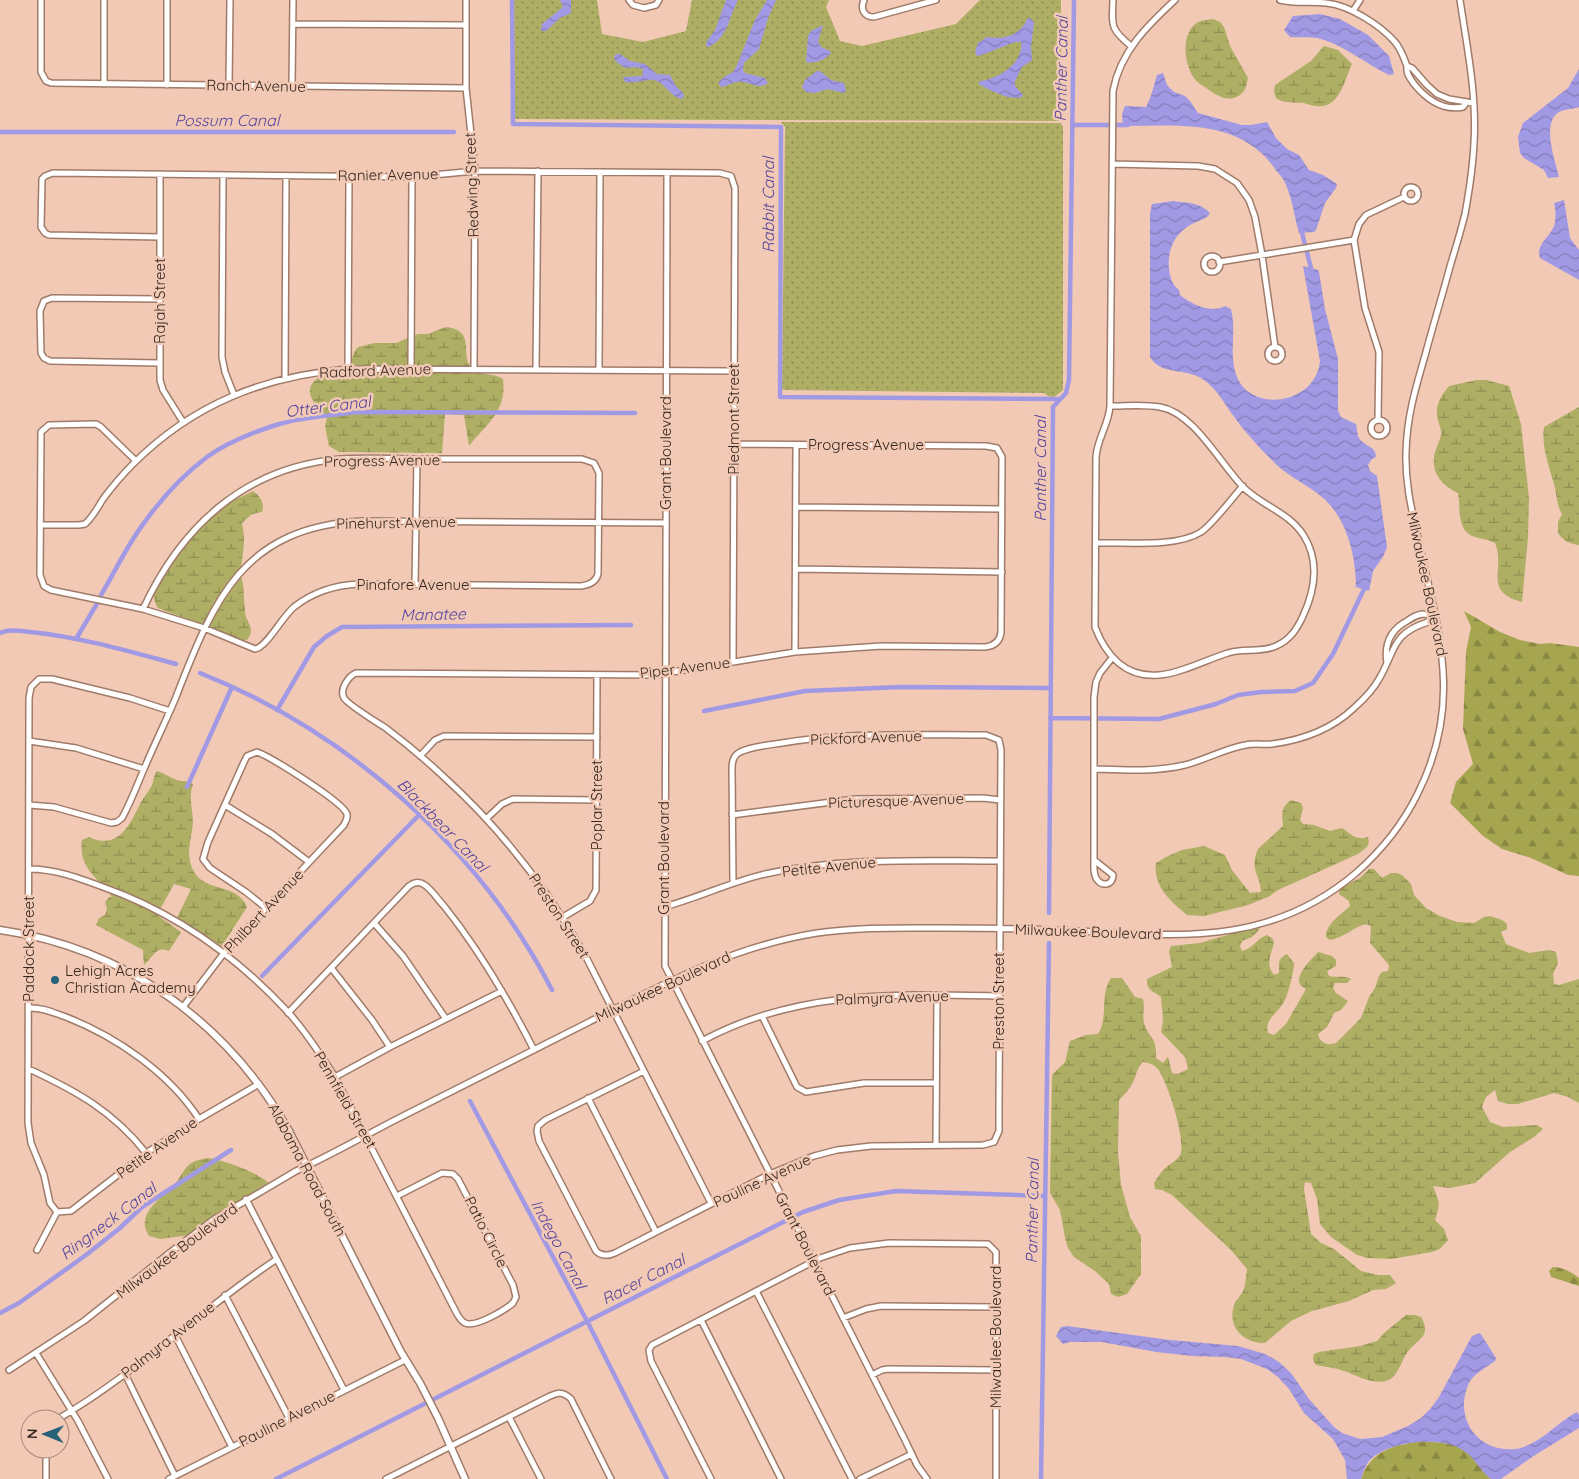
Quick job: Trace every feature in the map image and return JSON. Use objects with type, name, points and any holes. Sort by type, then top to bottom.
[{"type":"street","name":"Ranch Avenue","points":[[41,0],[41,72],[46,81],[57,84],[466,88]]},
{"type":"street","points":[[104,0],[104,84]]},
{"type":"street","points":[[167,0],[167,85]]},
{"type":"street","points":[[229,86],[230,0]]},
{"type":"street","points":[[292,86],[293,0]]},
{"type":"street","name":"Redwing Street","points":[[466,0],[466,88],[474,171],[474,370]]},
{"type":"street","points":[[629,0],[633,5],[644,8],[656,5],[660,0]]},
{"type":"street","points":[[864,0],[862,9],[869,17],[936,0]]},
{"type":"street","points":[[1113,0],[1114,30],[1131,46]]},
{"type":"street","points":[[1110,406],[1158,407],[1182,416],[1195,428],[1254,497],[1288,517],[1303,535],[1308,545],[1314,572],[1313,589],[1307,608],[1295,632],[1282,643],[1269,649],[1230,652],[1159,676],[1137,673],[1112,658],[1095,627],[1096,449],[1110,416],[1110,406],[1112,164],[1113,91],[1118,71],[1131,46],[1175,0]]},
{"type":"street","points":[[1280,0],[1297,3],[1326,3],[1353,10],[1390,37],[1400,49],[1409,77],[1432,102],[1446,108],[1464,107],[1466,102]]},
{"type":"street","points":[[1353,10],[1360,0]]},
{"type":"street","name":"Milwaukee Boulevard","points":[[9,1370],[84,1321],[191,1236],[246,1199],[366,1135],[698,968],[746,950],[782,940],[820,933],[885,928],[1000,928],[1139,934],[1212,934],[1250,928],[1314,903],[1338,888],[1381,850],[1405,818],[1426,776],[1442,725],[1444,662],[1408,493],[1406,452],[1411,404],[1465,213],[1474,143],[1474,102],[1460,0]]},
{"type":"street","points":[[293,24],[466,25]]},
{"type":"street","points":[[1407,66],[1412,68],[1426,85],[1443,97],[1474,102]]},
{"type":"street","points":[[1420,91],[1426,85]]},
{"type":"street","points":[[1112,164],[1198,166],[1215,169],[1237,183],[1249,200],[1255,217],[1275,347]]},
{"type":"street","name":"Ranier Avenue","points":[[160,237],[54,236],[45,233],[41,227],[40,186],[45,176],[53,173],[412,177],[474,171],[538,171],[720,173],[731,176]]},
{"type":"street","points":[[536,370],[538,171]]},
{"type":"street","points":[[599,370],[600,172]]},
{"type":"street","name":"Grant Boulevard","points":[[667,173],[665,966],[800,1235],[912,1454],[927,1479]]},
{"type":"street","name":"Rajah Street","points":[[160,174],[161,385],[183,422]]},
{"type":"street","points":[[223,175],[222,357],[225,372],[234,395]]},
{"type":"street","points":[[285,378],[286,176]]},
{"type":"street","points":[[348,369],[349,176]]},
{"type":"street","name":"Piedmont Street","points":[[731,176],[735,188],[733,662]]},
{"type":"street","points":[[411,369],[412,177]]},
{"type":"street","points":[[1378,420],[1379,352],[1365,308],[1354,240],[1359,224],[1366,215],[1404,196]]},
{"type":"street","points":[[1219,262],[1354,240]]},
{"type":"street","points":[[160,299],[56,298],[44,301],[40,311],[41,353],[44,358],[50,361],[160,363]]},
{"type":"street","name":"Radford Avenue","points":[[40,525],[85,524],[117,481],[136,461],[160,439],[183,422],[234,395],[285,378],[322,371],[348,369],[734,371]]},
{"type":"street","points":[[136,461],[102,427],[96,424],[48,425],[44,427],[40,438],[40,575],[44,586],[51,590],[143,608],[204,628]]},
{"type":"street","name":"Progress Avenue","points":[[734,444],[986,446],[997,448],[1002,457],[1002,508]]},
{"type":"street","points":[[795,652],[796,445]]},
{"type":"street","name":"Progress Avenue","points":[[143,608],[166,565],[190,533],[218,508],[254,484],[291,469],[322,461],[351,458],[582,459],[594,463],[599,473],[599,522]]},
{"type":"street","points":[[415,584],[417,459]]},
{"type":"street","points":[[1096,543],[1173,542],[1187,538],[1203,531],[1243,486]]},
{"type":"street","points":[[796,506],[1002,508],[1002,572],[796,569]]},
{"type":"street","name":"Pinehurst Avenue","points":[[29,805],[54,807],[105,822],[117,822],[126,810],[204,628],[218,601],[236,576],[257,557],[285,539],[310,529],[331,524],[362,521],[666,523]]},
{"type":"street","name":"Pinafore Avenue","points":[[204,628],[247,647],[260,649],[281,620],[303,600],[336,586],[353,584],[581,586],[592,583],[598,574],[599,522]]},
{"type":"street","name":"Piper Avenue","points":[[346,682],[352,675],[363,673],[665,674],[795,652],[881,646],[985,647],[996,643],[1000,637],[1002,572]]},
{"type":"street","points":[[1388,663],[1385,652],[1391,634],[1400,625],[1420,614],[1433,616]]},
{"type":"street","points":[[1094,770],[1145,770],[1173,767],[1195,762],[1245,745],[1283,742],[1306,736],[1325,728],[1354,708],[1374,688],[1397,642],[1406,632],[1428,622],[1433,616]]},
{"type":"street","points":[[1400,625],[1406,632]]},
{"type":"street","points":[[1094,860],[1114,875],[1110,883],[1106,885],[1100,883],[1095,877],[1093,869],[1094,712],[1096,682],[1100,673],[1112,658]]},
{"type":"street","name":"Poplar Street","points":[[563,917],[590,901],[596,890],[597,675]]},
{"type":"street","name":"Paddock Street","points":[[57,1212],[50,1203],[44,1175],[29,1134],[30,693],[34,681],[46,678],[136,700],[170,711]]},
{"type":"street","name":"Preston Street","points":[[346,682],[344,698],[445,777],[486,819],[524,864],[563,917],[589,963],[711,1203]]},
{"type":"street","name":"Pickford Avenue","points":[[732,815],[732,768],[736,755],[752,748],[836,737],[986,735],[999,740]]},
{"type":"street","points":[[420,756],[435,740],[444,736],[597,737]]},
{"type":"street","name":"Preston Street","points":[[994,1142],[998,1131],[1001,750],[999,740]]},
{"type":"street","points":[[30,741],[76,748],[144,769]]},
{"type":"street","name":"Philbert Avenue","points":[[183,1007],[224,954],[344,825],[347,818],[342,807],[311,784],[262,754],[252,753],[247,756],[225,805]]},
{"type":"street","name":"Picturesque Avenue","points":[[732,815],[818,803],[864,799],[983,798],[1000,800]]},
{"type":"street","points":[[486,819],[502,804],[513,799],[596,800]]},
{"type":"street","points":[[266,908],[206,865],[203,859],[208,842],[225,805],[272,834],[309,862]]},
{"type":"street","points":[[732,815],[732,883]]},
{"type":"street","name":"Petite Avenue","points":[[664,907],[732,883],[806,867],[852,862],[1000,861]]},
{"type":"street","name":"Pennfield Street","points":[[29,869],[59,873],[127,896],[185,927],[204,938],[224,954],[260,985],[288,1013],[335,1077],[457,1314],[467,1324]]},
{"type":"street","points":[[288,1013],[332,969],[408,886],[418,882],[424,884],[470,940],[502,991],[534,1050]]},
{"type":"street","points":[[374,924],[403,956],[446,1019]]},
{"type":"street","name":"Alabama Road South","points":[[0,930],[60,944],[105,960],[144,980],[183,1007],[231,1051],[259,1084],[280,1116],[405,1360],[434,1410],[465,1479]]},
{"type":"street","points":[[332,969],[372,1020],[390,1047]]},
{"type":"street","points":[[335,1077],[502,991]]},
{"type":"street","name":"Palmyra Avenue","points":[[702,1041],[719,1032],[762,1016],[803,1005],[841,998],[884,995],[999,996]]},
{"type":"street","points":[[936,1145],[937,996]]},
{"type":"street","points":[[29,1008],[45,1010],[74,1020],[121,1046],[164,1079],[199,1118]]},
{"type":"street","points":[[762,1016],[798,1086],[806,1092],[864,1083],[936,1083]]},
{"type":"street","points":[[29,1069],[67,1087],[97,1106],[132,1136],[146,1153]]},
{"type":"street","points":[[644,1070],[588,1098],[656,1232]]},
{"type":"street","name":"Petite Avenue","points":[[57,1212],[71,1211],[146,1153],[199,1118],[259,1084]]},
{"type":"street","name":"Pauline Avenue","points":[[588,1098],[545,1120],[538,1126],[537,1131],[542,1146],[589,1240],[600,1254],[609,1255],[770,1174],[814,1156],[871,1146],[983,1145],[994,1142]]},
{"type":"street","name":"Patio Circle","points":[[397,1196],[442,1173],[448,1172],[458,1178],[463,1187],[510,1280],[516,1297],[509,1306],[475,1324],[467,1324]]},
{"type":"street","points":[[246,1199],[344,1390]]},
{"type":"street","points":[[37,1250],[57,1212]]},
{"type":"street","name":"Milwaulee Boulevard","points":[[711,1479],[651,1361],[649,1350],[652,1345],[814,1262],[844,1250],[889,1243],[988,1244],[996,1252],[996,1479]]},
{"type":"street","name":"Palmyra Avenue","points":[[70,1413],[125,1374],[225,1295],[277,1259]]},
{"type":"street","points":[[756,1291],[852,1479]]},
{"type":"street","points":[[225,1295],[289,1418]]},
{"type":"street","points":[[843,1318],[866,1309],[881,1306],[996,1307]]},
{"type":"street","points":[[701,1320],[781,1479]]},
{"type":"street","points":[[175,1335],[232,1447]]},
{"type":"street","points":[[36,1353],[73,1411],[108,1479]]},
{"type":"street","name":"Pauline Avenue","points":[[169,1479],[405,1360]]},
{"type":"street","points":[[872,1374],[882,1370],[996,1370]]},
{"type":"street","points":[[125,1374],[176,1476]]},
{"type":"street","points":[[388,1479],[560,1392],[566,1394],[570,1399],[611,1479]]},
{"type":"street","points":[[508,1417],[541,1479]]},
{"type":"street","points":[[860,1479],[912,1454]]},
{"type":"street","points":[[46,1459],[46,1479]]},
{"type":"green space","points":[[514,0],[597,0],[602,34],[643,42],[686,31],[692,0],[829,0],[826,7],[840,41],[862,46],[956,24],[980,0],[1061,0],[1061,121],[512,119]]},
{"type":"green space","points":[[1213,19],[1220,22],[1224,27],[1230,46],[1248,78],[1245,89],[1237,97],[1228,99],[1218,96],[1194,78],[1188,65],[1186,41],[1188,33],[1198,22]]},
{"type":"green space","points":[[1324,46],[1338,50],[1352,64],[1342,89],[1334,100],[1329,104],[1318,106],[1286,102],[1276,98],[1274,92],[1275,85],[1311,61]]},
{"type":"green space","points":[[781,122],[1061,123],[1063,127],[1063,390],[1054,397],[1044,393],[782,389],[785,127]]},
{"type":"green space","points":[[448,327],[457,330],[465,338],[468,362],[474,371],[503,379],[502,400],[499,409],[469,446],[464,415],[445,414],[442,453],[339,452],[329,446],[325,426],[327,417],[313,401],[310,391],[311,385],[315,380],[329,372],[350,366],[354,352],[358,347],[375,343],[396,343],[418,334],[428,334]]},
{"type":"green space","points":[[1486,380],[1509,386],[1521,424],[1529,498],[1528,537],[1522,602],[1502,592],[1499,586],[1498,553],[1495,543],[1472,536],[1463,528],[1458,493],[1440,480],[1435,470],[1434,457],[1441,433],[1437,415],[1439,402],[1449,386]]},
{"type":"green space","points":[[1579,407],[1579,545],[1567,542],[1558,533],[1558,522],[1562,514],[1546,458],[1543,435],[1544,427]]},
{"type":"green space","points":[[253,491],[261,500],[263,509],[262,512],[252,514],[242,523],[244,542],[241,573],[245,615],[251,628],[250,636],[247,640],[242,640],[158,608],[154,598],[154,588],[157,578],[169,559],[217,510]]},
{"type":"green space","points":[[1464,611],[1500,632],[1520,640],[1540,644],[1550,643],[1579,647],[1579,876],[1568,875],[1531,858],[1502,849],[1483,836],[1450,803],[1456,782],[1473,764],[1463,729],[1466,652],[1471,627]]},
{"type":"green space","points":[[157,771],[179,781],[193,784],[191,799],[193,823],[189,851],[194,872],[208,884],[235,893],[247,907],[222,946],[177,918],[191,889],[174,884],[157,915],[181,932],[169,951],[158,951],[144,965],[143,950],[96,925],[99,918],[105,915],[107,909],[105,902],[109,897],[112,897],[86,866],[83,858],[82,840],[89,837],[108,841],[122,833],[151,787]]},
{"type":"green space","points":[[1291,800],[1301,803],[1303,808],[1300,820],[1303,824],[1314,825],[1330,831],[1342,828],[1351,835],[1360,838],[1368,837],[1367,847],[1358,854],[1278,890],[1268,897],[1248,905],[1204,916],[1187,915],[1164,892],[1157,879],[1156,863],[1182,850],[1204,846],[1225,855],[1232,870],[1250,893],[1261,892],[1255,867],[1258,849],[1283,826],[1283,809]]},
{"type":"green space","points":[[1369,869],[1374,869],[1382,878],[1391,873],[1402,875],[1411,884],[1414,895],[1426,908],[1440,916],[1457,922],[1474,923],[1490,916],[1507,924],[1507,929],[1501,932],[1506,944],[1529,953],[1549,950],[1556,952],[1558,963],[1553,974],[1554,984],[1559,985],[1579,979],[1579,1103],[1554,1093],[1518,1104],[1498,1101],[1495,1090],[1486,1097],[1482,1107],[1490,1122],[1503,1127],[1537,1125],[1543,1129],[1510,1152],[1475,1183],[1450,1188],[1433,1186],[1438,1202],[1435,1220],[1444,1229],[1448,1240],[1440,1249],[1432,1252],[1391,1259],[1368,1258],[1357,1255],[1331,1237],[1320,1224],[1317,1199],[1311,1183],[1305,1182],[1304,1189],[1311,1234],[1321,1243],[1334,1249],[1361,1271],[1378,1275],[1390,1275],[1396,1283],[1386,1289],[1373,1290],[1349,1301],[1312,1311],[1291,1321],[1265,1343],[1244,1337],[1239,1333],[1233,1321],[1234,1305],[1244,1289],[1247,1269],[1231,1250],[1172,1195],[1155,1189],[1154,1183],[1160,1174],[1180,1155],[1181,1138],[1171,1097],[1161,1074],[1154,1066],[1143,1062],[1131,1086],[1119,1100],[1118,1152],[1121,1185],[1130,1217],[1141,1236],[1141,1274],[1127,1294],[1118,1297],[1111,1294],[1109,1284],[1095,1271],[1074,1257],[1068,1248],[1060,1210],[1050,1193],[1052,1075],[1065,1062],[1070,1041],[1086,1035],[1098,1034],[1103,1020],[1107,985],[1111,978],[1122,978],[1135,997],[1143,999],[1144,1023],[1154,1041],[1156,1058],[1163,1063],[1168,1057],[1172,1073],[1178,1074],[1188,1069],[1185,1057],[1161,1032],[1163,1021],[1161,997],[1149,988],[1147,979],[1172,967],[1169,951],[1171,946],[1200,943],[1255,927],[1260,929],[1252,937],[1242,941],[1240,946],[1242,951],[1250,948],[1267,935],[1272,938],[1274,943],[1269,963],[1274,975],[1279,973],[1279,962],[1287,954],[1294,963],[1286,999],[1270,1020],[1267,1028],[1268,1033],[1274,1035],[1286,1024],[1306,989],[1299,981],[1302,971],[1318,952],[1332,956],[1336,960],[1336,966],[1327,971],[1329,976],[1351,979],[1347,983],[1335,983],[1333,988],[1336,993],[1348,1001],[1341,1010],[1334,1013],[1327,1027],[1318,1034],[1320,1040],[1324,1043],[1336,1043],[1361,1018],[1379,976],[1382,972],[1388,971],[1389,965],[1370,943],[1371,926],[1361,925],[1335,939],[1330,940],[1326,937],[1331,923],[1350,906],[1349,901],[1339,894],[1340,888],[1360,878]]},
{"type":"green space","points":[[208,1158],[241,1168],[259,1176],[271,1185],[190,1235],[160,1239],[149,1236],[145,1228],[147,1213],[175,1184],[190,1164]]},
{"type":"green space","points":[[1553,1267],[1563,1269],[1579,1278],[1579,1286],[1551,1277],[1549,1271]]},
{"type":"green space","points":[[1406,1315],[1421,1317],[1425,1332],[1408,1352],[1394,1376],[1389,1380],[1383,1382],[1370,1381],[1339,1370],[1316,1365],[1313,1360],[1314,1354],[1319,1352],[1360,1346],[1377,1341]]},
{"type":"green space","points":[[1415,1442],[1447,1443],[1462,1448],[1474,1458],[1491,1479],[1361,1479],[1370,1463],[1382,1452]]},
{"type":"water","points":[[560,0],[571,0],[571,13],[560,18],[546,31],[541,31],[542,24],[563,7]]},
{"type":"water","points":[[726,0],[738,0],[720,38],[709,47],[706,46],[707,41],[715,30]]},
{"type":"water","points":[[767,0],[776,0],[768,18],[759,49],[744,63],[743,70],[745,73],[765,78],[768,83],[756,86],[745,82],[737,82],[721,87],[718,83],[733,72],[755,20]]},
{"type":"water","points":[[1320,14],[1340,19],[1368,35],[1389,56],[1394,74],[1389,75],[1330,42],[1313,38],[1290,37],[1284,30],[1293,16]]},
{"type":"water","points":[[1028,18],[1034,22],[1031,47],[1032,59],[1022,67],[1015,81],[1015,86],[1023,95],[1022,97],[1005,96],[978,84],[980,81],[994,77],[1008,69],[1018,57],[1021,50],[1021,42],[1015,42],[979,56],[975,52],[978,43],[987,37],[1000,38],[1011,35],[1021,29]]},
{"type":"water","points":[[823,25],[818,41],[821,47],[831,53],[820,61],[806,62],[808,36],[811,31]]},
{"type":"water","points":[[617,54],[630,61],[645,64],[657,74],[670,75],[676,86],[684,94],[683,98],[677,97],[654,80],[625,82],[623,77],[642,76],[643,69],[635,67],[626,68],[619,64],[614,59]]},
{"type":"water","points":[[1579,69],[1579,107],[1559,112],[1551,124],[1552,152],[1559,177],[1548,178],[1544,170],[1524,158],[1520,153],[1518,137],[1523,123],[1568,88]]},
{"type":"water","points":[[817,71],[820,71],[831,80],[844,83],[846,91],[844,93],[828,89],[814,93],[806,92],[802,87],[805,80]]},
{"type":"water","points":[[1163,73],[1167,85],[1174,92],[1185,96],[1198,113],[1242,125],[1267,122],[1276,138],[1287,149],[1299,155],[1309,170],[1323,175],[1337,184],[1325,203],[1314,232],[1299,233],[1290,196],[1284,181],[1261,153],[1244,141],[1226,133],[1206,128],[1186,126],[1123,126],[1122,114],[1125,106],[1146,107],[1157,75]]},
{"type":"water","points":[[1564,200],[1570,238],[1579,250],[1579,280],[1540,258],[1539,253],[1541,245],[1554,226],[1556,214],[1554,203]]},
{"type":"water","points":[[1173,201],[1198,205],[1210,213],[1205,218],[1187,227],[1177,236],[1169,255],[1169,272],[1172,281],[1179,290],[1180,295],[1195,305],[1214,309],[1225,306],[1231,309],[1233,318],[1234,369],[1245,389],[1256,396],[1269,400],[1283,399],[1296,395],[1307,387],[1316,376],[1320,361],[1303,266],[1318,270],[1325,309],[1338,359],[1338,411],[1341,417],[1356,424],[1360,440],[1374,450],[1376,457],[1368,465],[1370,471],[1377,476],[1387,547],[1383,557],[1373,571],[1369,591],[1356,587],[1352,550],[1344,527],[1331,506],[1317,493],[1284,471],[1259,447],[1209,384],[1197,376],[1161,367],[1150,357],[1150,214],[1152,204]]},
{"type":"water","points":[[1067,1326],[1170,1340],[1238,1346],[1265,1354],[1279,1362],[1291,1373],[1309,1399],[1334,1427],[1342,1433],[1360,1439],[1382,1437],[1421,1418],[1439,1397],[1472,1336],[1480,1333],[1496,1358],[1495,1361],[1477,1374],[1469,1383],[1464,1408],[1472,1430],[1480,1439],[1501,1449],[1524,1447],[1540,1439],[1577,1412],[1579,1415],[1579,1428],[1501,1479],[1491,1479],[1461,1449],[1451,1445],[1427,1442],[1400,1445],[1377,1454],[1365,1467],[1361,1479],[1347,1479],[1345,1460],[1333,1439],[1304,1413],[1289,1389],[1267,1369],[1241,1359],[1226,1357],[1156,1352],[1102,1342],[1070,1342],[1063,1344],[1056,1336],[1061,1327]]},
{"type":"waterway","name":"Rabbit Canal","points":[[512,0],[513,124],[781,127],[780,397],[1060,399]]},
{"type":"waterway","name":"Panther Canal","points":[[1049,913],[1053,407],[1066,393],[1069,380],[1074,0]]},
{"type":"waterway","points":[[1072,125],[1128,125]]},
{"type":"waterway","name":"Possum Canal","points":[[0,132],[454,132]]},
{"type":"waterway","points":[[1301,229],[1312,272]]},
{"type":"waterway","name":"Otter Canal","points":[[101,595],[138,531],[181,479],[214,452],[267,428],[295,420],[355,412],[635,413]]},
{"type":"waterway","points":[[1050,718],[1159,719],[1216,704],[1238,695],[1295,691],[1313,683],[1333,654],[1364,589],[1363,583]]},
{"type":"waterway","name":"Otter Canal","points":[[76,639],[98,602]]},
{"type":"waterway","name":"Manatee","points":[[277,710],[314,647],[342,627],[631,625]]},
{"type":"waterway","name":"Blackbear Canal","points":[[0,633],[19,631],[67,637],[176,664]]},
{"type":"waterway","name":"Blackbear Canal","points":[[200,673],[255,698],[307,727],[357,762],[404,800],[448,843],[487,889],[522,938],[552,990]]},
{"type":"waterway","points":[[187,787],[232,687]]},
{"type":"waterway","points":[[704,711],[805,691],[901,687],[1051,688]]},
{"type":"waterway","points":[[262,976],[419,815]]},
{"type":"waterway","name":"Panther Canal","points":[[1041,1479],[1049,943]]},
{"type":"waterway","name":"Indego Canal","points":[[470,1101],[587,1321],[667,1479]]},
{"type":"waterway","name":"Ringneck Canal","points":[[0,1313],[19,1303],[86,1255],[120,1228],[142,1207],[231,1150]]},
{"type":"waterway","name":"Racer Canal","points":[[276,1479],[803,1212],[839,1200],[896,1191],[1045,1196]]},
{"type":"place","name":"Lehigh Acres Christian Academy","points":[[55,980]]}]
